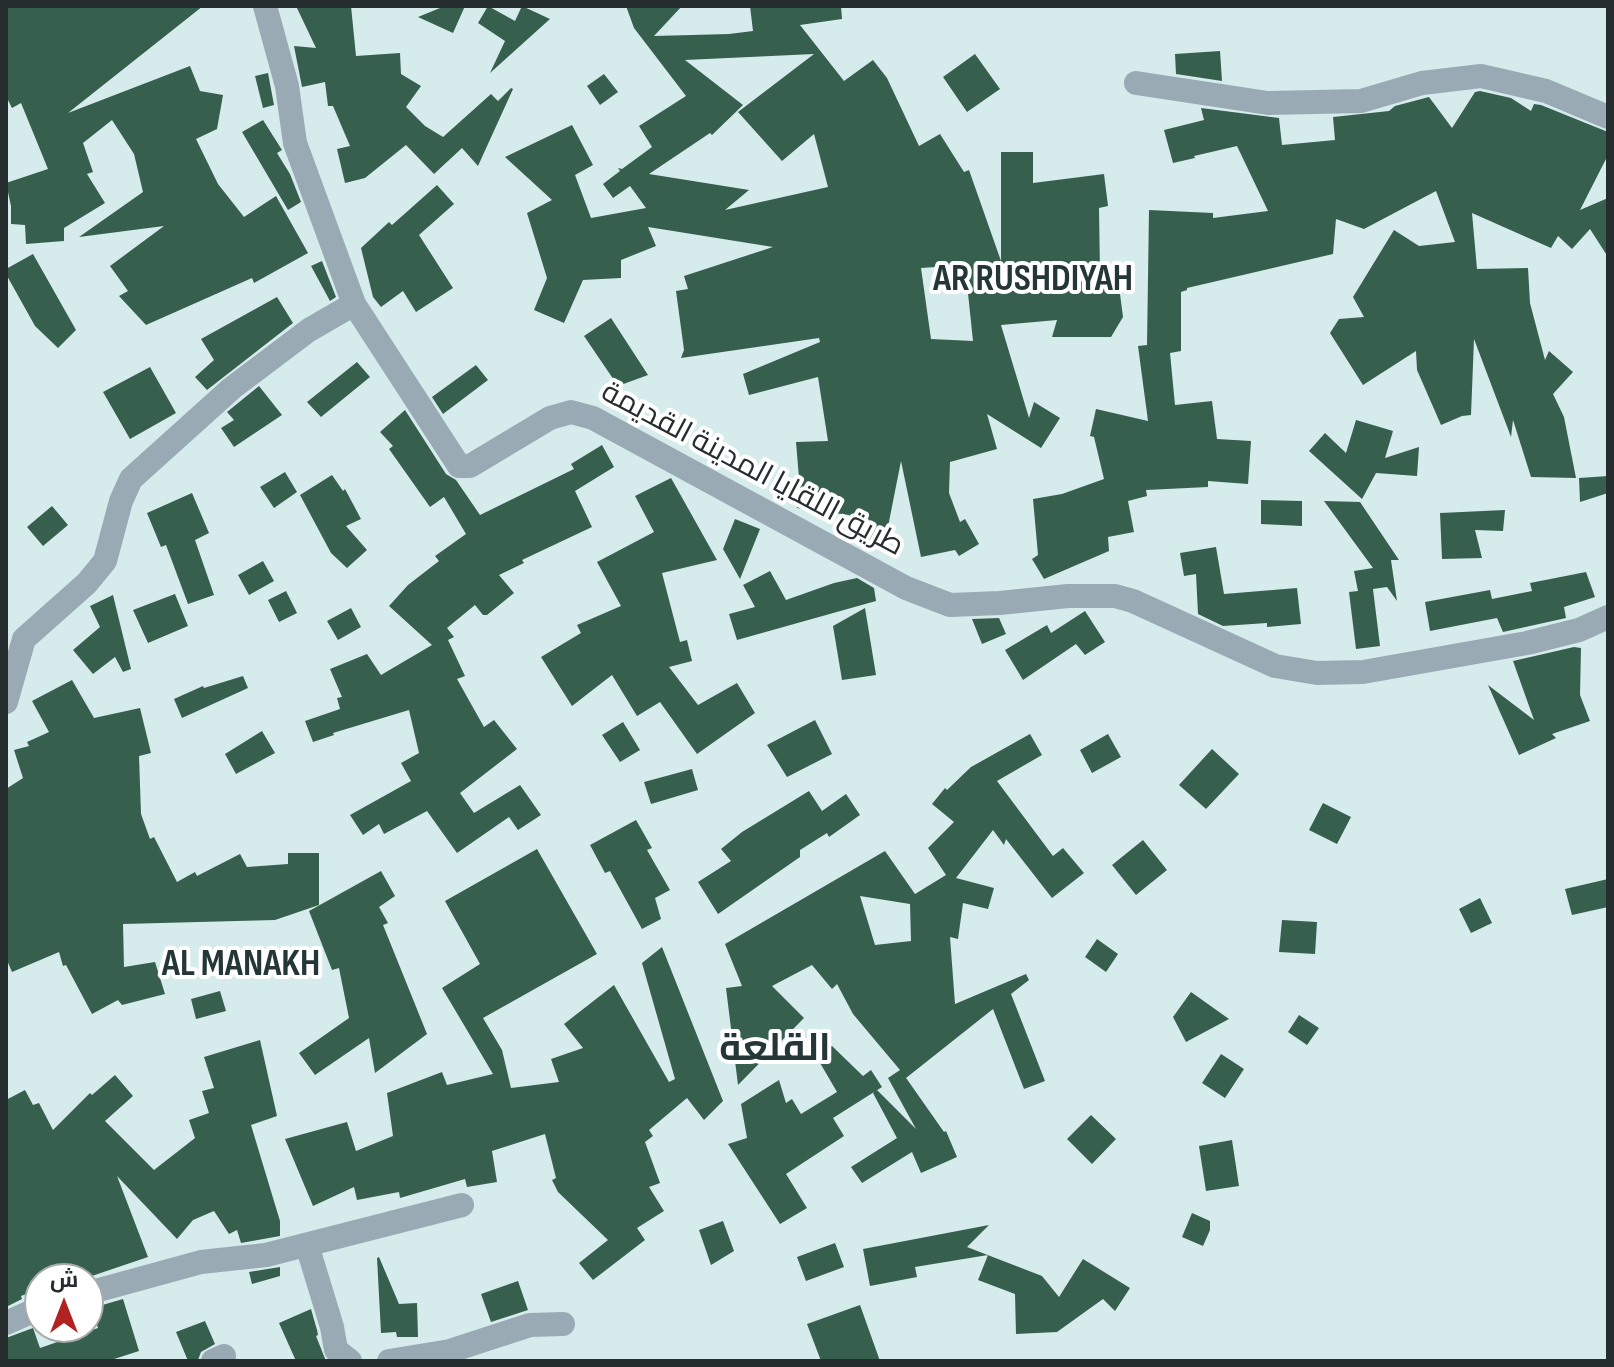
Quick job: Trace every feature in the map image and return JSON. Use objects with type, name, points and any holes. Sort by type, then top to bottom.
[{"type":"street","name":"طريق اللقايا المدينة القديمة","points":[[265,6],[287,86],[295,143],[354,304],[459,466],[470,466],[550,418],[571,412],[593,418],[906,588],[950,605],[1068,596],[1115,596],[1133,601],[1275,666],[1317,673],[1363,672],[1527,643],[1579,630],[1608,617]]},
{"type":"street","points":[[1136,83],[1268,103],[1361,101],[1422,83],[1481,76],[1546,91],[1608,117]]},
{"type":"street","points":[[6,702],[24,639],[87,583],[105,561],[121,501],[131,479],[232,388],[309,330],[354,304]]},
{"type":"street","points":[[104,1289],[201,1262],[266,1255],[462,1205]]},
{"type":"street","points":[[307,1245],[336,1350],[350,1361]]},
{"type":"street","points":[[389,1361],[450,1351],[530,1325],[563,1324]]},
{"type":"building","points":[[6,6],[203,6],[68,113],[190,66],[200,91],[223,95],[217,129],[196,139],[218,184],[244,217],[276,196],[308,253],[254,283],[252,278],[146,325],[119,296],[128,291],[110,266],[164,226],[79,237],[143,192],[134,154],[112,120],[83,143],[93,172],[87,174],[105,203],[64,228],[64,241],[26,244],[25,225],[11,224],[6,183],[48,169],[21,103],[12,108],[6,96]]},
{"type":"building","points":[[296,6],[351,6],[356,56],[400,53],[401,74],[421,86],[406,107],[425,126],[443,137],[491,94],[498,101],[513,89],[478,166],[462,148],[434,174],[406,145],[365,178],[345,183],[337,149],[350,146],[333,106],[328,106],[325,82],[302,87],[294,46],[316,48]]},
{"type":"building","points":[[445,6],[465,6],[453,33],[418,17]]},
{"type":"building","points":[[488,6],[515,21],[522,6],[550,19],[490,73],[505,41],[478,23]]},
{"type":"building","points":[[626,6],[682,6],[654,36],[753,31],[750,6],[841,6],[842,19],[800,25],[844,81],[873,60],[887,78],[919,146],[940,134],[964,172],[969,170],[1001,261],[1001,152],[1033,152],[1033,183],[1104,174],[1108,206],[1099,208],[1100,274],[1117,271],[1123,317],[1111,337],[1052,337],[1057,320],[1001,325],[1029,418],[1034,402],[1060,418],[1041,448],[987,414],[997,449],[950,462],[949,493],[960,522],[965,519],[979,544],[959,556],[955,550],[921,557],[901,461],[884,547],[854,542],[858,522],[849,523],[849,515],[797,508],[801,478],[796,442],[828,441],[818,377],[749,395],[743,374],[820,342],[819,338],[681,358],[684,350],[676,291],[688,289],[684,276],[773,247],[648,227],[656,246],[621,260],[621,278],[583,280],[564,323],[534,310],[547,278],[527,213],[552,200],[505,157],[572,125],[593,165],[575,175],[591,218],[646,208],[630,186],[613,198],[603,184],[620,171],[618,168],[622,169],[652,147],[639,126],[686,96],[634,28]],"holes":[[[814,54],[738,112],[782,161],[814,134],[828,187],[725,210],[749,190],[649,174],[710,133],[712,135],[743,105],[685,60]],[[965,265],[973,341],[931,339],[921,268]]]},
{"type":"building","points":[[1220,51],[1222,81],[1176,74],[1175,54]]},
{"type":"building","points":[[975,54],[1000,89],[967,112],[943,77]]},
{"type":"building","points":[[268,73],[274,105],[263,108],[255,76]]},
{"type":"building","points":[[604,74],[618,92],[600,105],[587,86]]},
{"type":"building","points":[[1475,92],[1511,98],[1531,111],[1534,104],[1541,105],[1608,132],[1608,155],[1580,210],[1608,198],[1608,257],[1590,229],[1572,249],[1558,236],[1551,248],[1472,213],[1477,269],[1528,268],[1530,303],[1545,360],[1549,351],[1573,372],[1553,394],[1564,417],[1576,478],[1531,477],[1513,420],[1511,437],[1474,339],[1471,415],[1441,425],[1417,370],[1416,351],[1363,385],[1330,333],[1339,319],[1364,317],[1353,297],[1394,230],[1419,246],[1455,242],[1436,191],[1364,229],[1336,219],[1333,254],[1187,288],[1181,292],[1181,351],[1170,353],[1175,405],[1212,401],[1217,439],[1251,441],[1248,484],[1208,481],[1208,487],[1146,490],[1147,496],[1128,501],[1134,532],[1108,537],[1109,551],[1044,579],[1032,559],[1038,555],[1033,499],[1062,494],[1104,479],[1094,437],[1090,436],[1096,409],[1148,421],[1138,346],[1147,345],[1149,210],[1213,213],[1213,218],[1268,211],[1237,146],[1173,163],[1164,130],[1204,120],[1201,108],[1279,118],[1282,145],[1335,140],[1333,117],[1389,111],[1395,106],[1429,97],[1452,128]]},
{"type":"building","points":[[263,120],[282,150],[277,153],[290,174],[301,202],[288,210],[242,132]]},
{"type":"building","points":[[437,185],[454,204],[419,235],[453,288],[416,312],[403,291],[381,307],[373,297],[361,248]]},
{"type":"building","points":[[33,254],[76,330],[58,348],[35,326],[6,274],[6,269]]},
{"type":"building","points":[[322,261],[336,297],[330,301],[311,266]]},
{"type":"building","points":[[277,297],[293,323],[207,390],[195,377],[214,360],[201,339]]},
{"type":"building","points":[[611,318],[648,375],[618,386],[584,336]]},
{"type":"building","points":[[357,362],[370,377],[321,417],[307,402]]},
{"type":"building","points":[[476,365],[488,380],[443,414],[432,397]]},
{"type":"building","points":[[150,367],[176,413],[130,439],[103,392]]},
{"type":"building","points":[[259,386],[282,415],[234,447],[221,428],[234,420],[227,412]]},
{"type":"building","points":[[405,410],[446,474],[456,480],[480,515],[574,469],[571,464],[602,445],[614,467],[575,491],[592,527],[522,560],[524,563],[499,575],[514,593],[487,615],[483,615],[475,605],[447,628],[454,637],[448,640],[465,676],[457,679],[484,727],[494,720],[517,749],[460,793],[474,813],[520,785],[541,815],[518,830],[509,817],[457,853],[427,811],[384,834],[379,824],[363,835],[350,815],[411,781],[401,763],[419,753],[409,710],[313,742],[305,721],[340,709],[337,698],[342,697],[330,669],[367,654],[381,675],[432,645],[389,606],[408,585],[439,561],[435,556],[466,534],[444,497],[430,507],[389,449],[393,446],[380,432]]},
{"type":"building","points":[[1356,420],[1393,431],[1385,458],[1419,447],[1417,476],[1376,473],[1362,499],[1309,451],[1325,433],[1346,453]]},
{"type":"building","points":[[285,472],[297,492],[274,508],[260,487]]},
{"type":"building","points":[[332,475],[343,491],[345,489],[361,519],[346,526],[367,550],[347,568],[331,553],[300,495]]},
{"type":"building","points":[[1608,476],[1608,493],[1580,502],[1579,478]]},
{"type":"building","points":[[671,478],[717,560],[662,573],[680,642],[687,640],[692,661],[669,667],[698,705],[737,683],[755,713],[697,754],[660,702],[637,716],[612,675],[572,706],[541,657],[581,633],[577,625],[621,606],[597,562],[654,532],[635,496]]},
{"type":"building","points":[[192,493],[209,533],[195,540],[214,595],[188,604],[166,545],[161,547],[147,513]]},
{"type":"building","points":[[1261,500],[1302,501],[1302,526],[1261,524]]},
{"type":"building","points":[[1324,501],[1360,502],[1399,560],[1391,560],[1397,601],[1387,587],[1373,589],[1380,646],[1356,649],[1349,592],[1358,591],[1354,571],[1373,568]]},
{"type":"building","points":[[52,506],[68,525],[43,546],[27,527]]},
{"type":"building","points":[[1505,510],[1503,531],[1475,530],[1482,558],[1442,559],[1440,513]]},
{"type":"building","points":[[735,519],[760,529],[740,579],[723,549]]},
{"type":"building","points":[[1216,547],[1224,594],[1297,588],[1301,624],[1223,626],[1198,614],[1196,574],[1184,576],[1180,553]]},
{"type":"building","points":[[263,561],[274,581],[249,595],[238,575]]},
{"type":"building","points":[[770,571],[786,600],[857,578],[874,588],[876,601],[737,640],[729,614],[755,607],[743,585]]},
{"type":"building","points":[[1586,572],[1595,597],[1564,607],[1566,618],[1503,632],[1497,618],[1430,631],[1425,602],[1490,590],[1492,599],[1532,591],[1530,583]]},
{"type":"building","points":[[286,591],[297,613],[279,622],[268,600]]},
{"type":"building","points":[[175,594],[188,626],[148,643],[133,610]]},
{"type":"building","points":[[113,595],[131,669],[123,672],[115,657],[93,674],[73,650],[100,627],[90,606]]},
{"type":"building","points":[[351,608],[361,627],[338,640],[327,621]]},
{"type":"building","points":[[865,608],[876,675],[842,680],[833,626]]},
{"type":"building","points":[[1085,611],[1105,642],[1085,655],[1076,644],[1023,680],[1005,650],[1047,625],[1051,633]]},
{"type":"building","points":[[999,618],[1006,634],[982,644],[972,619]]},
{"type":"building","points":[[1581,648],[1580,695],[1590,721],[1552,734],[1556,738],[1519,755],[1488,685],[1534,720],[1513,661]]},
{"type":"building","points":[[243,676],[248,688],[182,718],[174,699],[203,686]]},
{"type":"building","points":[[72,680],[94,718],[140,708],[151,753],[139,756],[141,814],[150,839],[154,837],[177,882],[195,872],[197,876],[240,854],[247,867],[288,864],[288,853],[319,853],[319,905],[275,920],[123,924],[124,967],[155,962],[165,994],[122,1005],[118,1000],[92,1014],[66,965],[63,966],[59,952],[12,972],[6,958],[6,789],[23,778],[14,750],[29,746],[27,742],[49,732],[32,701]]},
{"type":"building","points":[[815,720],[832,754],[787,777],[767,745]]},
{"type":"building","points":[[623,722],[640,750],[620,762],[602,735]]},
{"type":"building","points":[[262,731],[275,753],[236,774],[225,754]]},
{"type":"building","points":[[1030,734],[1042,755],[997,781],[1053,856],[1063,848],[1084,873],[1052,898],[1006,839],[1004,845],[993,830],[956,878],[994,888],[988,909],[963,903],[958,939],[950,937],[955,1004],[1026,974],[1029,980],[1011,994],[1045,1081],[1024,1089],[993,1009],[906,1078],[946,1131],[957,1157],[921,1173],[912,1152],[862,1183],[851,1167],[897,1138],[873,1093],[877,1090],[916,1129],[888,1078],[900,1070],[853,1014],[837,984],[832,989],[812,965],[772,986],[804,1018],[738,1085],[726,988],[742,986],[725,944],[885,851],[915,894],[946,875],[928,848],[954,822],[932,804],[945,788],[947,790],[971,767]],"holes":[[[860,896],[910,904],[911,941],[875,945]]]},
{"type":"building","points":[[1108,734],[1121,757],[1092,773],[1080,750]]},
{"type":"building","points":[[1212,749],[1239,774],[1206,809],[1179,785]]},
{"type":"building","points":[[692,769],[698,790],[651,804],[644,782]]},
{"type":"building","points":[[809,791],[822,811],[846,794],[860,815],[829,837],[827,833],[800,850],[800,857],[718,914],[698,882],[731,861],[721,849],[742,832]]},
{"type":"building","points":[[1323,803],[1351,817],[1337,844],[1309,830]]},
{"type":"building","points":[[636,820],[652,848],[647,850],[670,890],[655,898],[661,919],[642,929],[610,871],[605,873],[590,845]]},
{"type":"building","points":[[1143,840],[1167,870],[1136,895],[1112,865]]},
{"type":"building","points":[[537,849],[597,954],[483,1018],[502,1050],[511,1088],[559,1082],[551,1059],[583,1048],[564,1024],[614,985],[669,1082],[675,1079],[642,963],[662,947],[723,1101],[704,1120],[687,1098],[649,1130],[653,1136],[645,1142],[660,1183],[649,1187],[664,1211],[637,1228],[645,1240],[593,1280],[579,1263],[608,1240],[558,1192],[552,1180],[556,1178],[545,1134],[492,1151],[497,1182],[467,1187],[465,1179],[400,1198],[399,1192],[357,1200],[354,1187],[313,1206],[285,1139],[347,1122],[356,1151],[393,1136],[387,1093],[442,1072],[447,1085],[493,1074],[442,988],[480,964],[445,901]]},
{"type":"building","points":[[381,871],[395,896],[379,907],[388,923],[383,925],[427,1034],[375,1073],[369,1038],[315,1075],[299,1053],[349,1018],[339,968],[332,970],[309,911]]},
{"type":"building","points":[[1608,879],[1608,907],[1572,915],[1565,889]]},
{"type":"building","points":[[1480,898],[1492,923],[1471,933],[1459,909]]},
{"type":"building","points":[[1282,920],[1317,922],[1315,954],[1279,952]]},
{"type":"building","points":[[1097,939],[1118,954],[1106,972],[1085,957]]},
{"type":"building","points":[[220,991],[226,1011],[196,1019],[191,999]]},
{"type":"building","points":[[1191,992],[1229,1019],[1186,1042],[1173,1017]]},
{"type":"building","points":[[1299,1015],[1319,1028],[1307,1045],[1288,1032]]},
{"type":"building","points":[[260,1040],[277,1116],[251,1125],[280,1221],[280,1236],[241,1243],[237,1230],[229,1234],[214,1211],[193,1220],[177,1239],[117,1176],[148,1257],[104,1272],[104,1263],[24,1263],[24,1295],[6,1307],[6,1100],[25,1090],[33,1105],[39,1103],[53,1130],[90,1093],[92,1095],[115,1075],[133,1096],[105,1121],[154,1170],[195,1138],[189,1120],[209,1113],[202,1091],[214,1088],[204,1057]]},
{"type":"building","points":[[832,1046],[863,1076],[871,1070],[882,1087],[833,1118],[844,1136],[786,1174],[807,1208],[780,1224],[728,1144],[747,1138],[741,1104],[779,1080],[786,1103],[792,1099],[801,1114],[837,1092],[816,1056]]},
{"type":"building","points":[[1221,1054],[1244,1069],[1225,1098],[1202,1083]]},
{"type":"building","points":[[1091,1115],[1116,1139],[1092,1164],[1067,1139]]},
{"type":"building","points":[[1232,1140],[1239,1186],[1206,1191],[1199,1146]]},
{"type":"building","points":[[1192,1213],[1210,1221],[1210,1230],[1203,1246],[1182,1237]]},
{"type":"building","points":[[723,1221],[734,1251],[711,1265],[699,1230]]},
{"type":"building","points":[[989,1225],[967,1247],[988,1255],[915,1267],[917,1277],[870,1286],[863,1249]]},
{"type":"building","points":[[835,1243],[844,1267],[806,1281],[797,1257]]},
{"type":"building","points":[[988,1255],[1042,1276],[1059,1297],[1083,1259],[1130,1288],[1115,1311],[1103,1299],[1057,1332],[1016,1334],[1015,1294],[978,1280]]},
{"type":"building","points":[[379,1257],[399,1304],[417,1303],[418,1337],[397,1337],[396,1332],[381,1333]]},
{"type":"building","points":[[280,1267],[280,1276],[252,1284],[249,1272]]},
{"type":"building","points":[[518,1281],[528,1310],[491,1322],[481,1294]]},
{"type":"building","points":[[123,1299],[139,1351],[108,1361],[6,1361],[6,1338],[24,1331],[24,1343],[38,1343],[40,1348],[54,1343],[104,1343],[104,1305]]},
{"type":"building","points":[[860,1305],[880,1361],[821,1361],[807,1324]]},
{"type":"building","points":[[311,1309],[316,1336],[326,1361],[296,1361],[279,1323]]},
{"type":"building","points":[[205,1321],[215,1344],[201,1352],[198,1360],[188,1361],[176,1332]]},
{"type":"district","name":"AR RUSHDIYAH","points":[[1033,280]]},
{"type":"district","name":"AL MANAKH","points":[[241,965]]},
{"type":"district","name":"القلعة","points":[[775,1050]]}]
